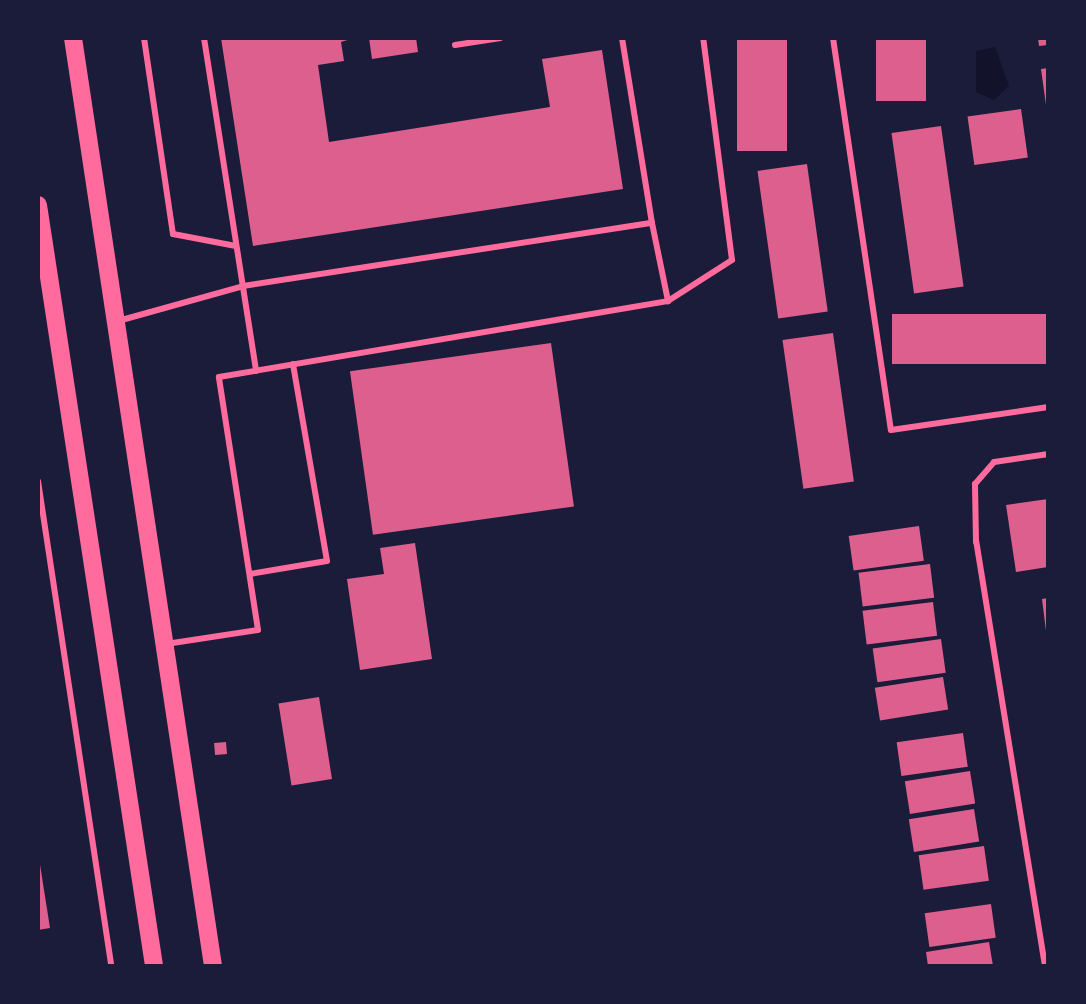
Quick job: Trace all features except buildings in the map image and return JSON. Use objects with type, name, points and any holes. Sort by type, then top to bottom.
[{"type":"main road","points":[[73,38],[213,966]]},
{"type":"main road","points":[[38,205],[154,966]]},
{"type":"lane","points":[[144,38],[173,234],[236,246]]},
{"type":"lane","points":[[204,38],[256,371]]},
{"type":"lane","points":[[455,45],[500,38]]},
{"type":"lane","points":[[622,38],[668,301]]},
{"type":"lane","points":[[164,644],[258,630],[219,377],[668,301],[732,260],[703,38]]},
{"type":"lane","points":[[833,38],[891,430],[1048,407]]},
{"type":"lane","points":[[116,322],[243,286],[652,223]]},
{"type":"lane","points":[[250,574],[327,561],[293,364]]},
{"type":"lane","points":[[1045,966],[976,542],[975,484],[994,462],[1048,454]]},
{"type":"lane","points":[[38,481],[111,966]]},
{"type":"shaded area","points":[[995,47],[1009,86],[994,100],[976,92],[976,51]]}]
